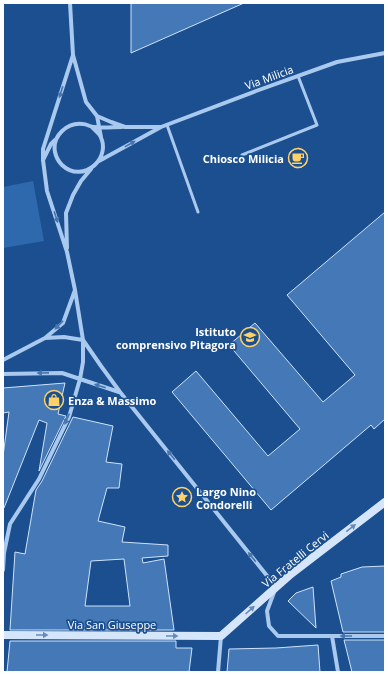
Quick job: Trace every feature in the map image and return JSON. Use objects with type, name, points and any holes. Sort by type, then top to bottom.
[{"type":"main road","name":"Via Fratelli Cervi","points":[[221,636],[291,574],[385,502]]},
{"type":"main road","name":"Via San Giuseppe","points":[[3,634],[221,636]]},
{"type":"street","points":[[70,3],[73,55],[86,102],[97,116],[102,143],[102,153],[99,161]]},
{"type":"street","name":"Via Milicia","points":[[161,127],[337,62],[385,53]]},
{"type":"street","points":[[3,570],[4,553],[10,524],[39,479],[69,417],[80,379],[83,362],[83,340],[75,290],[67,252],[47,191],[42,149],[73,55]]},
{"type":"street","points":[[97,116],[125,126]]},
{"type":"street","points":[[43,160],[58,134],[65,128],[74,124],[83,124],[92,127],[161,127]]},
{"type":"street","points":[[92,127],[99,134],[102,143]]},
{"type":"street","points":[[67,252],[66,213],[73,195],[81,181],[99,161],[161,127]]},
{"type":"street","points":[[55,152],[55,143],[58,134]]},
{"type":"street","points":[[47,136],[59,161],[65,168],[74,172],[84,172],[92,168]]},
{"type":"street","points":[[3,360],[45,338],[63,323],[75,290]]},
{"type":"street","points":[[45,338],[64,337],[83,340],[120,392],[276,587],[267,611],[268,626],[278,636],[385,636]]},
{"type":"street","points":[[3,374],[62,373],[120,392]]},
{"type":"street","points":[[218,672],[221,636]]},
{"type":"street","points":[[332,636],[338,672]]},
{"type":"lane","points":[[242,155],[317,125],[298,76]]},
{"type":"lane","points":[[167,125],[198,212]]},
{"type":"shaded area","points":[[33,181],[44,241],[3,248],[3,187]]},
{"type":"building","points":[[131,3],[244,3],[131,53]]},
{"type":"building","name":"Chiosco Milicia","points":[[299,148],[307,154],[306,164],[297,168],[289,162],[290,152]]},
{"type":"building","points":[[385,212],[385,419],[374,429],[371,425],[271,510],[172,392],[196,371],[268,456],[300,429],[229,345],[255,323],[323,402],[355,375],[287,295]]},
{"type":"building","points":[[65,383],[58,414],[66,416],[39,471],[47,423],[39,420],[3,508],[3,456],[9,412],[3,413],[3,388]]},
{"type":"building","points":[[73,417],[113,426],[106,462],[122,464],[119,488],[107,488],[98,521],[125,527],[122,542],[168,545],[168,556],[142,558],[143,563],[164,559],[174,630],[10,630],[15,552],[25,554],[36,490],[42,481]],"holes":[[[124,559],[130,606],[85,606],[91,561]]]},
{"type":"building","points":[[385,566],[385,632],[343,632],[331,581],[341,577],[341,574],[362,567]]},
{"type":"building","points":[[313,587],[316,628],[288,601],[296,593]]},
{"type":"building","points":[[344,640],[385,640],[385,672],[352,672]]},
{"type":"building","points":[[10,641],[176,641],[176,648],[192,648],[189,672],[7,672]]},
{"type":"building","points":[[318,645],[320,672],[227,672],[229,649]]},
{"type":"place","name":"Chiosco Milicia","points":[[298,158]]},
{"type":"place","name":"Istituto comprensivo Pitagora","points":[[250,337]]},
{"type":"place","name":"Enza & Massimo","points":[[54,400]]},
{"type":"place","name":"Largo Nino Condorelli","points":[[182,497]]}]
